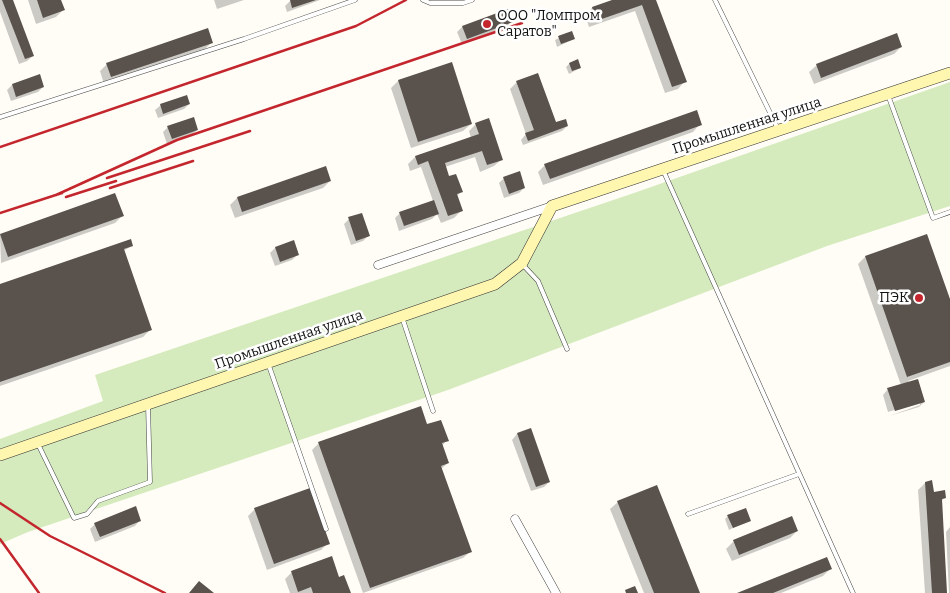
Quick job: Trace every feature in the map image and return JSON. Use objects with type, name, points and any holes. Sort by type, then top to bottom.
[{"type":"street","name":"Промышленная улица","points":[[378,265],[950,73]]},
{"type":"street","name":"Промышленная улица","points":[[0,455],[496,284],[522,263],[552,206]]},
{"type":"street","points":[[515,519],[556,593]]},
{"type":"lane","points":[[0,117],[244,39],[355,0]]},
{"type":"lane","points":[[423,0],[430,3],[463,3],[472,0]]},
{"type":"lane","points":[[715,0],[779,131]]},
{"type":"lane","points":[[888,95],[933,218],[950,212]]},
{"type":"lane","points":[[663,170],[853,593]]},
{"type":"lane","points":[[522,263],[538,281],[568,349]]},
{"type":"lane","points":[[402,317],[434,412]]},
{"type":"lane","points":[[268,364],[326,529]]},
{"type":"lane","points":[[38,442],[74,518],[87,514],[98,501],[150,482],[148,404]]},
{"type":"lane","points":[[688,514],[799,474]]},
{"type":"green space","points":[[950,82],[950,206],[827,246],[448,390],[28,532],[0,544],[0,439],[103,401],[95,375],[634,193]]},
{"type":"building","points":[[2,0],[13,0],[34,56],[25,59]]},
{"type":"building","points":[[37,0],[61,0],[65,10],[43,18]]},
{"type":"building","points":[[290,0],[316,0],[292,8]]},
{"type":"building","points":[[612,0],[656,0],[687,82],[672,87],[642,5],[596,21],[592,7]]},
{"type":"building","name":"ООО \"Ломпром Саратов\"","points":[[508,9],[513,22],[467,39],[462,26]]},
{"type":"building","points":[[208,28],[213,43],[111,77],[106,63]]},
{"type":"building","points":[[572,31],[575,39],[561,44],[558,36]]},
{"type":"building","points":[[897,33],[902,47],[821,78],[816,64]]},
{"type":"building","points":[[578,59],[581,68],[572,71],[569,63]]},
{"type":"building","points":[[452,62],[472,124],[418,142],[398,80]]},
{"type":"building","points":[[538,73],[556,122],[566,119],[568,126],[528,141],[525,133],[534,130],[516,81]]},
{"type":"building","points":[[40,74],[44,87],[16,97],[12,84]]},
{"type":"building","points":[[187,95],[190,104],[163,114],[160,104]]},
{"type":"building","points":[[697,110],[702,125],[550,179],[544,164]]},
{"type":"building","points":[[194,117],[198,130],[172,139],[167,126]]},
{"type":"building","points":[[489,118],[503,160],[487,165],[482,151],[445,163],[449,176],[456,174],[463,192],[457,194],[463,211],[448,216],[428,161],[418,165],[415,156],[479,134],[475,123]]},
{"type":"building","points":[[326,166],[331,181],[242,212],[237,197]]},
{"type":"building","points":[[520,171],[525,188],[509,194],[503,177]]},
{"type":"building","points":[[115,193],[124,216],[8,257],[0,234]]},
{"type":"building","points":[[434,200],[439,214],[404,226],[399,212]]},
{"type":"building","points":[[362,213],[370,236],[356,241],[348,217]]},
{"type":"building","points":[[927,234],[950,299],[950,362],[907,377],[865,256]]},
{"type":"building","points":[[131,239],[133,246],[124,249],[152,330],[0,382],[0,284]]},
{"type":"building","points":[[294,240],[299,255],[280,262],[275,247]]},
{"type":"building","points":[[918,379],[925,402],[895,411],[887,388]]},
{"type":"building","points":[[421,406],[427,424],[441,420],[449,441],[442,443],[449,463],[441,466],[472,552],[370,588],[318,442]]},
{"type":"building","points":[[531,428],[550,482],[536,487],[517,433]]},
{"type":"building","points":[[932,480],[934,492],[945,490],[946,498],[942,499],[947,593],[932,593],[925,482]]},
{"type":"building","points":[[657,485],[700,593],[654,593],[617,501]]},
{"type":"building","points":[[310,488],[330,544],[274,564],[254,508]]},
{"type":"building","points":[[136,506],[141,521],[100,537],[94,523]]},
{"type":"building","points":[[746,508],[751,521],[733,528],[727,515]]},
{"type":"building","points":[[792,516],[798,531],[739,555],[733,540]]},
{"type":"building","points":[[332,556],[339,577],[344,575],[351,593],[313,593],[311,587],[298,592],[291,571]]},
{"type":"building","points":[[827,557],[832,569],[773,593],[737,593]]},
{"type":"building","points":[[199,581],[214,593],[189,593]]},
{"type":"building","points":[[635,586],[638,593],[626,593],[625,590]]},
{"type":"railway","points":[[0,147],[356,26],[406,0]]},
{"type":"railway","points":[[56,195],[177,140],[522,23]]},
{"type":"railway","points":[[107,178],[250,131]]},
{"type":"railway","points":[[110,188],[193,161]]},
{"type":"railway","points":[[66,197],[116,181]]},
{"type":"railway","points":[[0,213],[62,193]]},
{"type":"railway","points":[[0,503],[50,536],[165,593]]},
{"type":"railway","points":[[0,539],[39,593]]},
{"type":"place","name":"ООО \"Ломпром Саратов\"","points":[[487,24]]},
{"type":"place","name":"ПЭК","points":[[919,298]]}]
